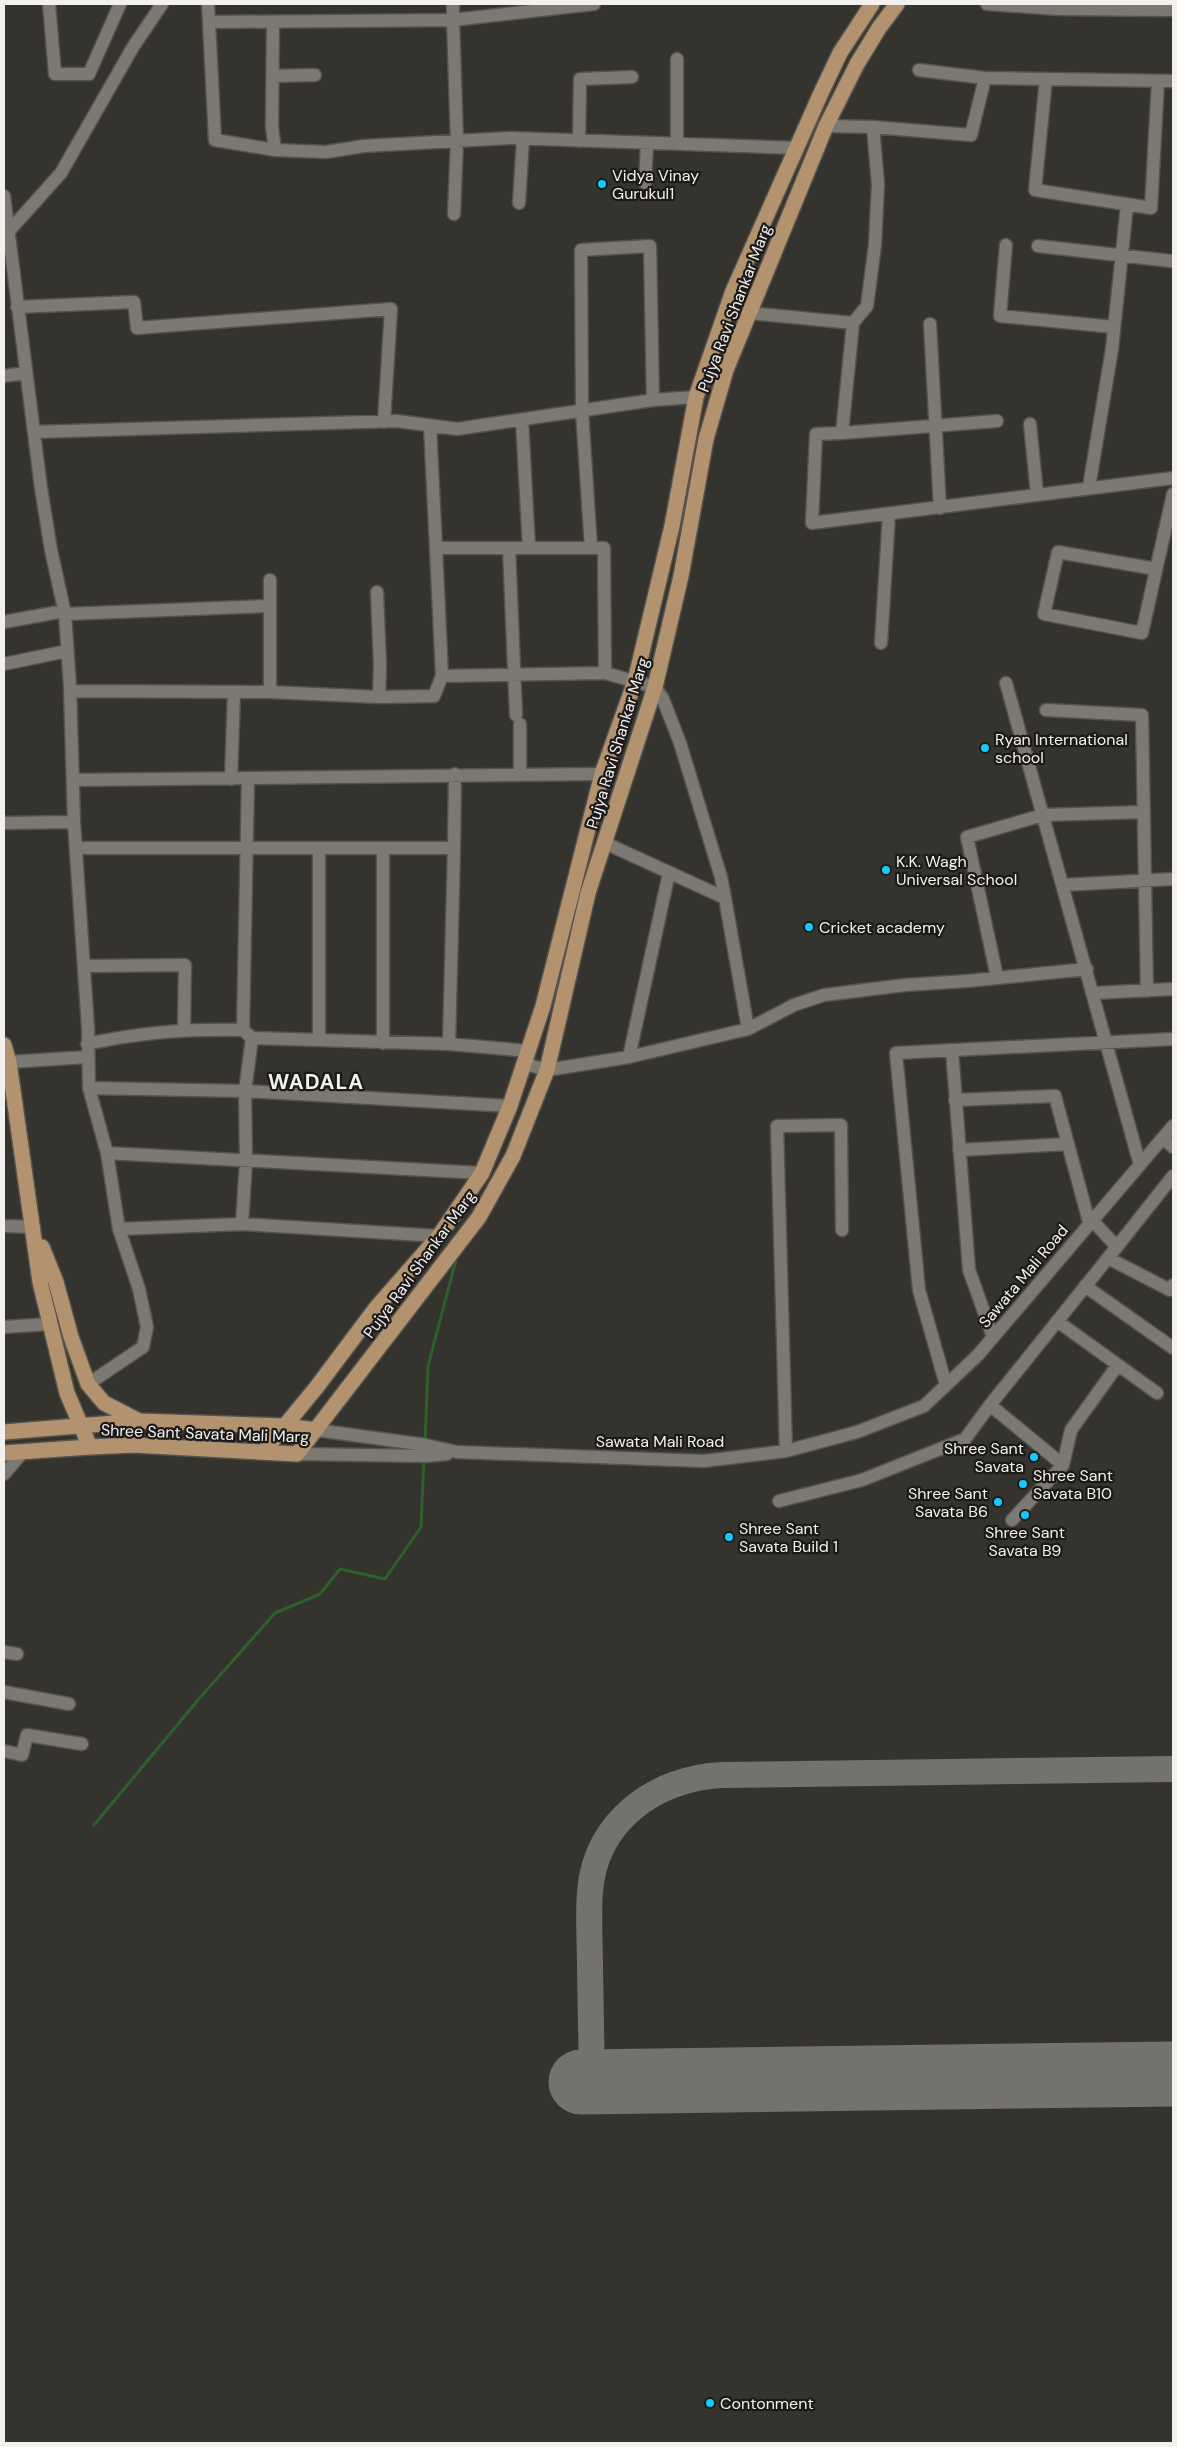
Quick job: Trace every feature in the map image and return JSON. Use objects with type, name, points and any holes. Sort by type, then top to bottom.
[{"type":"main road","points":[[264,1451],[376,1308],[439,1236],[482,1173],[510,1106],[543,1006],[602,774],[634,681],[672,526],[696,397],[733,291],[797,148],[840,53],[872,4]]},
{"type":"main road","name":"Pujya Ravi Shankar Marg","points":[[297,1454],[479,1216],[513,1156],[547,1070],[588,893],[655,687],[682,576],[706,439],[726,370],[824,132],[857,64],[879,28],[897,4]]},
{"type":"main road","name":"Shree Sant Savata Mali Marg","points":[[4,1045],[9,1062],[34,1227],[40,1282],[67,1393],[90,1447],[133,1445],[297,1454]]},
{"type":"main road","name":"Shree Sant Savata Mali Marg","points":[[34,1227],[56,1282],[71,1337],[88,1384],[104,1403],[139,1421],[285,1426],[316,1430]]},
{"type":"main road","points":[[4,1432],[139,1421]]},
{"type":"main road","points":[[4,1453],[90,1447]]},
{"type":"street","points":[[49,4],[55,74],[88,74],[120,4]]},
{"type":"street","points":[[6,232],[61,173],[133,47],[162,4]]},
{"type":"street","points":[[208,4],[215,140],[275,150],[326,152],[364,146],[523,139],[797,148]]},
{"type":"street","points":[[453,4],[457,141],[454,214]]},
{"type":"street","points":[[209,22],[453,20],[594,4]]},
{"type":"street","points":[[987,4],[1058,9],[1141,7],[1173,10]]},
{"type":"street","points":[[273,22],[272,127],[275,150]]},
{"type":"street","points":[[677,59],[677,144]]},
{"type":"street","points":[[919,70],[985,78],[1173,81]]},
{"type":"street","points":[[273,76],[315,75]]},
{"type":"street","points":[[579,141],[580,79],[632,77]]},
{"type":"street","points":[[806,130],[824,132],[874,127],[971,135],[985,78]]},
{"type":"street","points":[[1046,79],[1035,190],[1151,208],[1158,81]]},
{"type":"street","points":[[842,433],[853,323],[867,306],[875,245],[878,184],[874,127]]},
{"type":"street","points":[[519,203],[523,139]]},
{"type":"street","points":[[645,183],[647,143]]},
{"type":"street","points":[[4,196],[6,232],[50,550],[64,613],[70,691],[74,822],[84,966],[89,1088],[108,1153],[119,1230],[139,1289],[147,1327],[143,1346],[88,1384]]},
{"type":"street","points":[[1089,487],[1114,327],[1127,205]]},
{"type":"street","points":[[1006,245],[1000,316],[1114,327]]},
{"type":"street","points":[[591,548],[582,411],[581,250],[650,246],[653,400]]},
{"type":"street","points":[[1038,246],[1121,257],[1171,261]]},
{"type":"street","points":[[17,307],[134,302],[137,328],[392,309],[384,422]]},
{"type":"street","points":[[749,313],[853,323]]},
{"type":"street","points":[[930,324],[940,508]]},
{"type":"street","points":[[4,376],[25,373]]},
{"type":"street","points":[[34,432],[384,422],[457,429],[653,400],[696,397]]},
{"type":"street","points":[[522,420],[529,548]]},
{"type":"street","points":[[997,421],[816,434],[812,523],[1173,478]]},
{"type":"street","points":[[1030,424],[1037,494]]},
{"type":"street","points":[[70,691],[270,692],[378,698],[434,696],[442,676],[430,426]]},
{"type":"street","points":[[1156,569],[1058,552],[1044,614],[1142,633],[1173,494]]},
{"type":"street","points":[[880,643],[889,514]]},
{"type":"street","points":[[436,548],[604,548],[605,673]]},
{"type":"street","points":[[509,548],[513,675],[518,719],[520,774]]},
{"type":"street","points":[[270,580],[268,606],[270,692]]},
{"type":"street","points":[[377,592],[380,665],[378,698]]},
{"type":"street","points":[[4,622],[64,613],[268,606]]},
{"type":"street","points":[[4,664],[67,651]]},
{"type":"street","points":[[442,676],[605,673],[655,687],[663,699],[680,743],[721,878],[748,1029]]},
{"type":"street","points":[[1006,684],[1108,1042],[1140,1165]]},
{"type":"street","points":[[231,779],[234,693]]},
{"type":"street","points":[[1046,710],[1142,715],[1146,991]]},
{"type":"street","points":[[74,780],[248,779],[455,774],[602,774]]},
{"type":"street","points":[[449,1044],[455,774]]},
{"type":"street","points":[[242,1224],[246,1161],[248,779]]},
{"type":"street","points":[[997,977],[968,837],[1043,815],[1144,812]]},
{"type":"street","points":[[4,824],[74,822]]},
{"type":"street","points":[[605,843],[725,898]]},
{"type":"street","points":[[76,848],[454,848]]},
{"type":"street","points":[[319,848],[319,1039]]},
{"type":"street","points":[[382,1043],[383,848]]},
{"type":"street","points":[[629,1057],[669,873]]},
{"type":"street","points":[[1063,885],[1173,879]]},
{"type":"street","points":[[84,966],[185,965],[184,1029]]},
{"type":"street","points":[[87,1044],[146,1032],[184,1029],[312,1041],[319,1039],[382,1043],[449,1044],[527,1057],[547,1070],[629,1057],[748,1029],[794,1005],[824,995],[889,986],[1087,969]]},
{"type":"street","points":[[1094,993],[1173,989]]},
{"type":"street","points":[[946,1385],[919,1290],[896,1053],[1173,1039]]},
{"type":"street","points":[[952,1050],[958,1150],[969,1270],[993,1337]]},
{"type":"street","points":[[9,1062],[87,1057]]},
{"type":"street","points":[[89,1088],[245,1091],[510,1106]]},
{"type":"street","points":[[955,1100],[1055,1096],[1090,1221],[1117,1247]]},
{"type":"street","points":[[786,1450],[777,1126],[841,1125],[842,1230]]},
{"type":"street","name":"Sawata Mali Road","points":[[316,1430],[457,1452],[704,1460],[786,1450],[856,1432],[924,1406],[978,1355],[1090,1221],[1173,1126]]},
{"type":"street","points":[[1163,1138],[1173,1147]]},
{"type":"street","points":[[958,1150],[1068,1144]]},
{"type":"street","points":[[108,1153],[482,1173]]},
{"type":"street","points":[[779,1501],[862,1480],[965,1439],[1173,1176]]},
{"type":"street","points":[[119,1230],[242,1224],[439,1236]]},
{"type":"street","points":[[4,1226],[34,1227]]},
{"type":"street","points":[[1108,1258],[1172,1290]]},
{"type":"street","points":[[1085,1286],[1173,1348]]},
{"type":"street","points":[[1057,1321],[1157,1393]]},
{"type":"street","points":[[4,1327],[50,1324]]},
{"type":"street","points":[[1012,1520],[1063,1465],[1071,1430],[1117,1366]]},
{"type":"street","points":[[990,1405],[1063,1465]]},
{"type":"street","points":[[4,1474],[23,1452]]},
{"type":"street","name":"Shree Sant Savata Mali Marg","points":[[297,1454],[426,1456],[457,1452]]},
{"type":"street","points":[[4,1652],[17,1654]]},
{"type":"street","points":[[4,1692],[69,1704]]},
{"type":"street","points":[[4,1751],[22,1755],[27,1735],[82,1744]]},
{"type":"waterway","points":[[705,415],[714,387]]},
{"type":"waterway","points":[[425,1443],[428,1366],[457,1256]]},
{"type":"waterway","points":[[94,1825],[198,1700],[275,1613],[320,1594],[340,1569],[385,1579],[421,1527],[424,1459]]},
{"type":"taxiway","points":[[592,2082],[589,1911],[594,1867],[603,1844],[617,1825],[633,1808],[653,1795],[674,1785],[698,1778],[722,1775],[1173,1769]]},
{"type":"runway","points":[[581,2082],[1173,2074]]},
{"type":"place","name":"Vidya Vinay Gurukul1","points":[[602,184]]},
{"type":"place","name":"Ryan International school","points":[[985,748]]},
{"type":"place","name":"K.K. Wagh Universal School","points":[[886,870]]},
{"type":"place","name":"Cricket academy","points":[[809,927]]},
{"type":"place","name":"Shree Sant Savata","points":[[1034,1457]]},
{"type":"place","name":"Shree Sant Savata B10","points":[[1023,1484]]},
{"type":"place","name":"Shree Sant Savata B6","points":[[998,1502]]},
{"type":"place","name":"Shree Sant Savata B9","points":[[1025,1515]]},
{"type":"place","name":"Shree Sant Savata Build 1","points":[[729,1537]]},
{"type":"place","name":"Contonment","points":[[710,2403]]},
{"type":"district","name":"WADALA","points":[[316,1082]]}]
